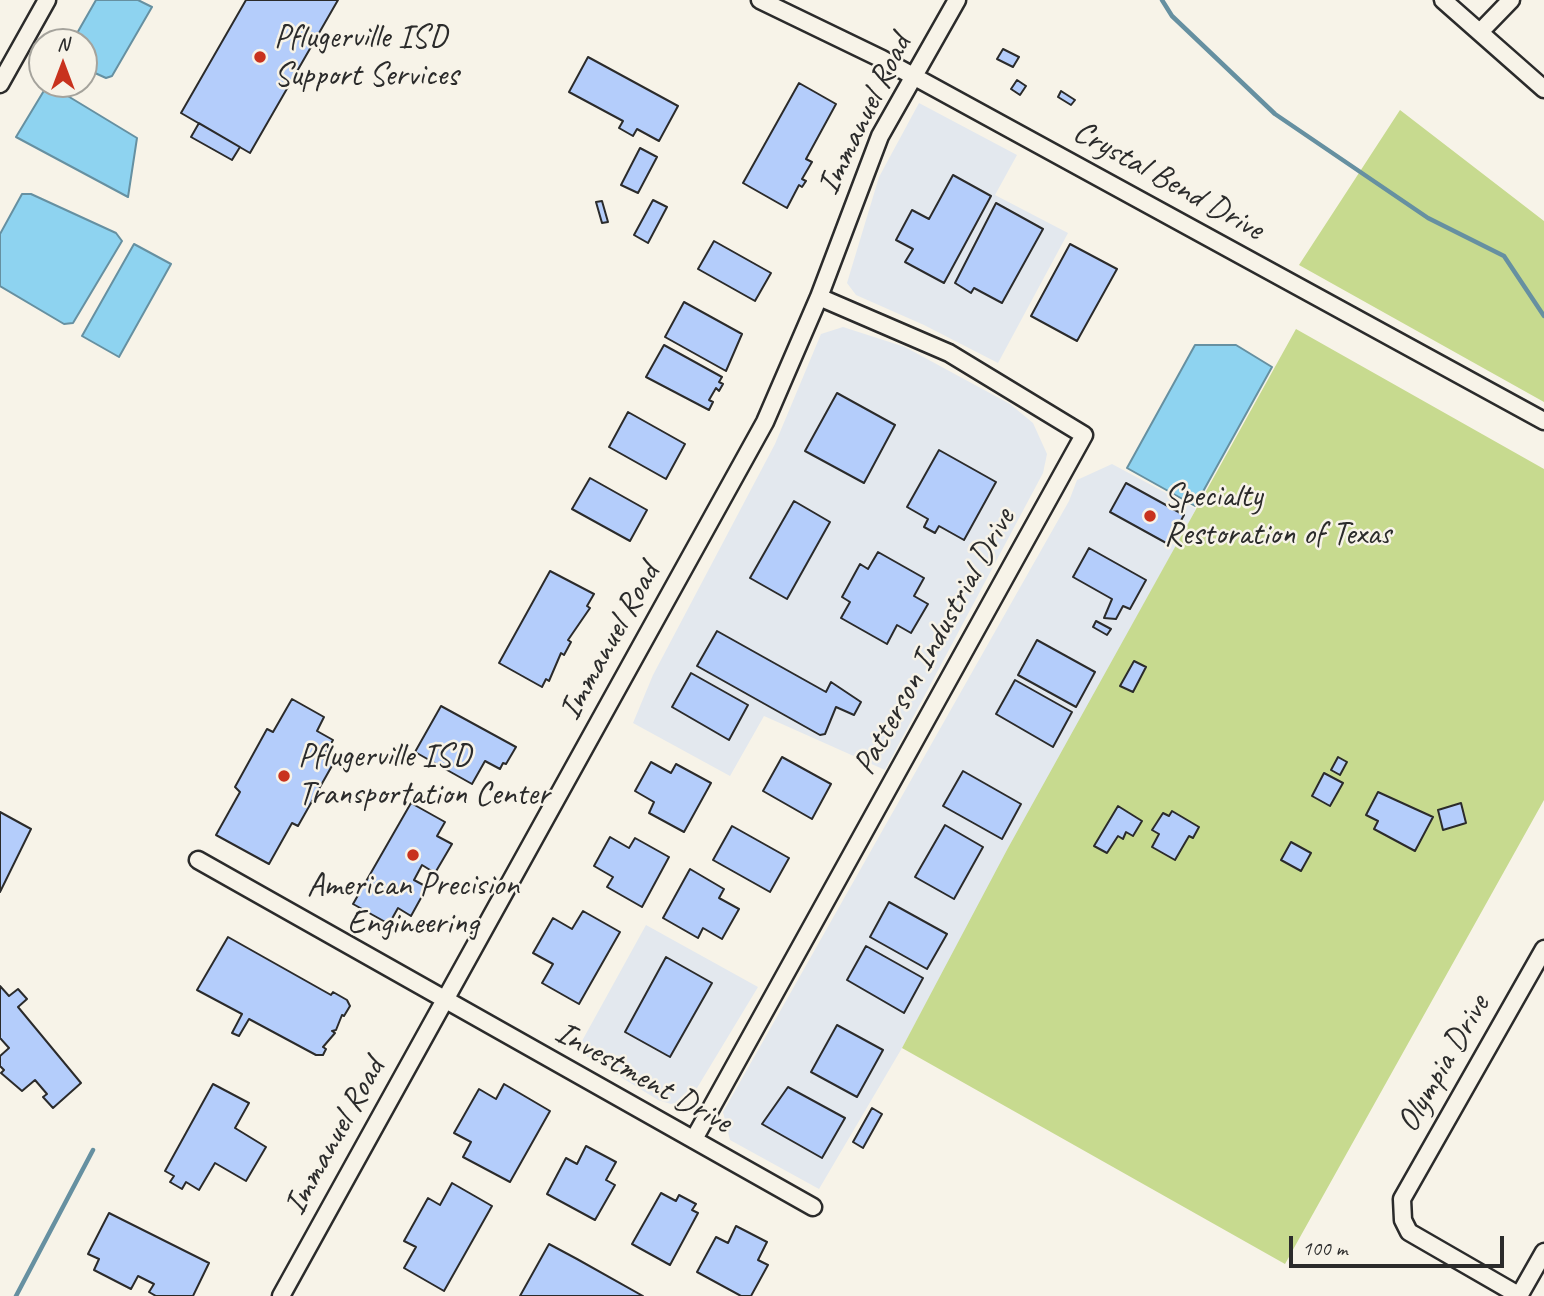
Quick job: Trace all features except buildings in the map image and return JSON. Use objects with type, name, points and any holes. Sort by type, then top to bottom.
[{"type":"street","points":[[0,84],[47,0]]},
{"type":"street","name":"Crystal Bend Drive","points":[[760,0],[914,76],[1544,421]]},
{"type":"street","name":"Immanuel Road","points":[[281,1296],[765,422],[819,297],[865,170],[957,0]]},
{"type":"street","points":[[1443,0],[1544,89]]},
{"type":"street","points":[[1480,32],[1511,0]]},
{"type":"street","name":"Patterson Industrial Drive","points":[[694,1139],[1084,435],[949,353],[819,297]]},
{"type":"street","name":"Investment Drive","points":[[198,860],[813,1207]]},
{"type":"street","name":"Olympia Drive","points":[[1520,1296],[1409,1232],[1401,1209],[1402,1199],[1544,949]]},
{"type":"street","points":[[1520,1296],[1544,1252]]},
{"type":"shaded area","points":[[919,103],[1017,155],[995,195],[1068,233],[998,363],[924,325],[856,295],[847,283],[879,177]]},
{"type":"shaded area","points":[[843,327],[905,347],[1010,404],[1033,423],[1047,454],[1043,473],[885,770],[764,716],[730,776],[633,723],[653,675],[775,444],[821,334]]},
{"type":"shaded area","points":[[1112,464],[1196,509],[902,1048],[819,1189],[730,1140],[723,1112],[1069,501],[1077,480]]},
{"type":"shaded area","points":[[646,925],[758,987],[697,1088],[688,1100],[671,1104],[658,1100],[577,1050]]},
{"type":"green space","points":[[1400,110],[1544,221],[1544,402],[1299,265]]},
{"type":"green space","points":[[1296,329],[1544,469],[1544,800],[1285,1264],[902,1048],[1008,848]]},
{"type":"water","points":[[96,0],[138,0],[152,7],[112,76],[106,78],[98,74],[98,28],[80,28]]},
{"type":"water","points":[[40,98],[71,98],[137,138],[128,197],[16,137]]},
{"type":"water","points":[[22,194],[31,194],[116,233],[122,241],[73,323],[64,324],[0,286],[0,234]]},
{"type":"water","points":[[134,244],[171,264],[119,357],[82,336]]},
{"type":"water","points":[[1195,345],[1236,345],[1272,367],[1195,506],[1127,468]]},
{"type":"waterway","points":[[1162,0],[1172,16],[1275,114],[1428,218],[1504,256],[1544,316]]},
{"type":"waterway","points":[[16,1296],[93,1150]]},
{"type":"place","name":"Pflugerville ISD Support Services","points":[[260,57]]},
{"type":"place","name":"Specialty Restoration of Texas","points":[[1150,516]]},
{"type":"place","name":"Pflugerville ISD Transportation Center","points":[[284,776]]},
{"type":"place","name":"American Precision Engineering","points":[[413,855]]}]
